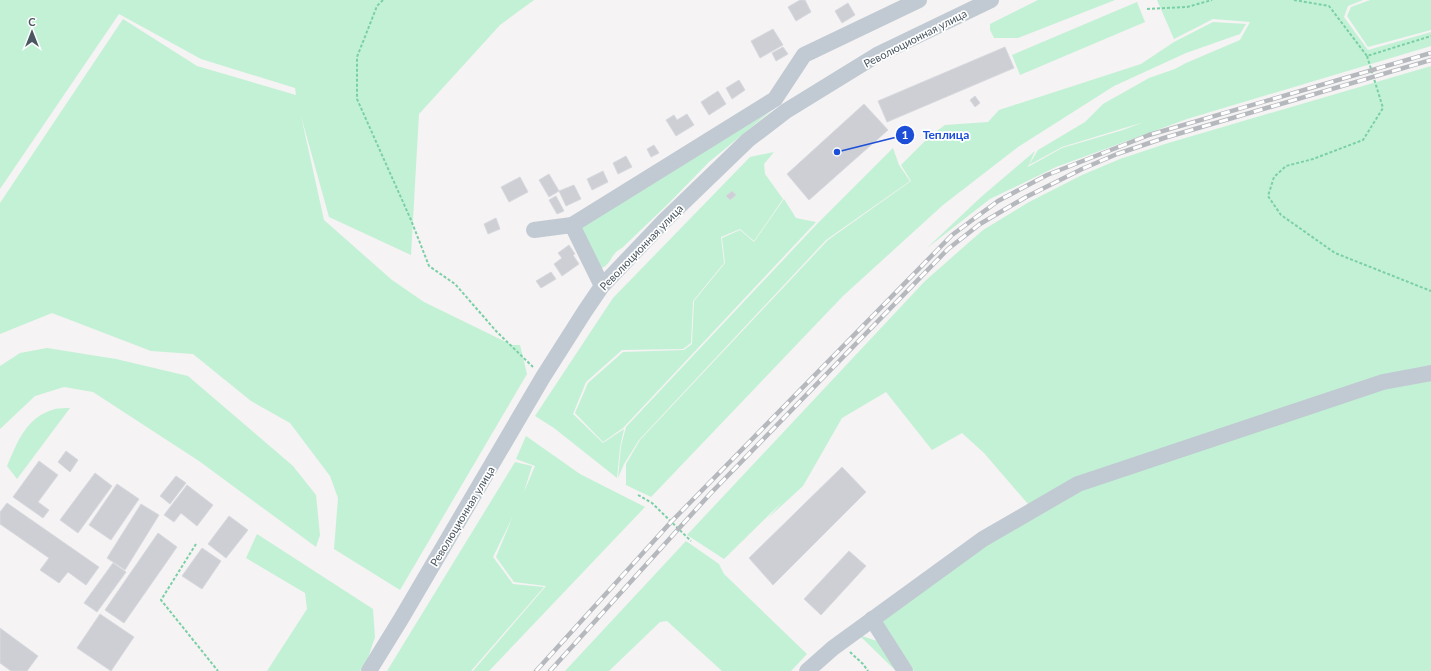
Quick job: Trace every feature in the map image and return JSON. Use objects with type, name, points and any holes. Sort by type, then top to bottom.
[{"type":"street","points":[[534,230],[572,225],[775,98],[804,55],[919,0]]},
{"type":"street","name":"Революционная улица","points":[[369,671],[544,377],[602,286],[664,221],[748,140],[786,112],[878,55],[992,0]]},
{"type":"street","points":[[775,98],[786,112]]},
{"type":"street","points":[[572,225],[602,286]]},
{"type":"street","points":[[807,671],[872,618],[983,539],[1078,484],[1383,382],[1431,373]]},
{"type":"street","points":[[872,618],[905,671]]},
{"type":"path","points":[[383,0],[377,6],[357,57],[357,99],[411,220],[429,266],[454,284],[497,332],[544,377]]},
{"type":"path","points":[[1147,9],[1187,7],[1212,0]]},
{"type":"path","points":[[1294,0],[1329,6],[1367,56],[1383,108],[1364,140],[1312,160],[1286,166],[1274,177],[1268,196],[1281,215],[1335,253],[1431,291]]},
{"type":"path","points":[[1367,56],[1431,36]]},
{"type":"path","points":[[638,495],[652,503],[691,541]]},
{"type":"path","points":[[196,544],[161,600],[218,671]]},
{"type":"path","points":[[840,643],[863,664],[868,671]]},
{"type":"green space","points":[[0,0],[534,0],[500,25],[419,114],[411,255],[329,217],[301,116],[324,220],[392,280],[424,302],[512,345],[520,345],[527,374],[400,590],[334,549],[338,498],[330,476],[290,423],[251,401],[193,354],[151,351],[52,313],[0,334],[0,203],[123,19],[197,66],[296,95],[295,88],[201,59],[119,14],[0,189]]},
{"type":"green space","points":[[1038,0],[1115,0],[1018,38],[994,38],[990,30],[990,24]]},
{"type":"green space","points":[[1157,0],[1363,0],[1348,6],[1344,17],[1368,50],[1431,32],[1431,46],[1187,119],[1056,167],[990,199],[927,248],[981,197],[1035,151],[1028,167],[1062,148],[1123,130],[1144,122],[1062,147],[1029,165],[1038,150],[1085,122],[1103,104],[1149,78],[1175,69],[1240,40],[1250,22],[1213,19],[1174,39]]},
{"type":"green space","points":[[1370,0],[1431,0],[1431,30],[1368,47],[1347,16],[1351,7]]},
{"type":"green space","points":[[1137,2],[1145,22],[1020,75],[1012,55]]},
{"type":"green space","points":[[1213,22],[1246,24],[1240,34],[1186,53],[1114,86],[1018,147],[943,205],[843,296],[651,497],[626,485],[626,464],[640,440],[828,240],[911,181],[901,165],[930,136],[945,125],[988,122],[999,110],[1141,64],[1174,42]]},
{"type":"green space","points":[[1431,66],[1431,369],[1066,486],[1028,504],[984,453],[962,433],[932,450],[886,392],[842,418],[803,486],[768,518],[782,502],[724,559],[687,535],[925,281],[983,230],[1029,202],[1082,175],[1120,159],[1165,144]]},
{"type":"green space","points":[[771,111],[709,162],[668,204],[615,253],[606,266],[602,268],[597,266],[578,227]]},
{"type":"green space","points":[[893,148],[899,165],[910,181],[826,240],[639,440],[624,464],[618,478],[621,446],[626,427],[817,224]]},
{"type":"green space","points":[[774,152],[764,164],[765,174],[783,199],[754,241],[740,229],[721,237],[724,263],[693,301],[691,343],[683,349],[622,350],[586,382],[573,414],[603,443],[624,429],[620,447],[617,478],[554,428],[535,416],[613,298],[750,157]]},
{"type":"green space","points":[[784,199],[796,218],[816,222],[623,428],[603,442],[575,413],[588,383],[623,352],[684,350],[692,344],[694,301],[725,263],[722,238],[740,230],[754,242]]},
{"type":"green space","points":[[47,348],[116,359],[188,376],[293,466],[316,495],[320,535],[316,547],[199,461],[93,392],[64,387],[35,396],[0,429],[0,366],[20,353]]},
{"type":"green space","points":[[1431,379],[1431,671],[914,671],[882,620],[988,542],[1081,490],[1386,388]]},
{"type":"green space","points":[[70,408],[17,479],[7,466],[24,431],[37,418],[45,413],[57,409]]},
{"type":"green space","points":[[526,436],[580,474],[645,507],[489,671],[473,671],[546,586],[514,582],[496,557],[513,516],[493,557],[513,584],[544,587],[471,671],[387,671],[515,462],[532,466],[524,492],[535,466],[516,459]]},
{"type":"green space","points":[[257,534],[373,609],[375,637],[367,661],[360,671],[267,671],[307,609],[305,593],[246,558]]},
{"type":"green space","points":[[686,541],[719,564],[724,574],[807,654],[791,671],[722,671],[667,621],[660,622],[609,671],[565,671]]},
{"type":"green space","points":[[859,635],[880,642],[895,670]]},
{"type":"building","points":[[800,0],[805,0],[811,12],[796,21],[788,7]]},
{"type":"building","points":[[848,3],[855,15],[842,23],[835,11]]},
{"type":"building","points":[[773,29],[783,45],[760,58],[751,41]]},
{"type":"building","points":[[783,47],[788,54],[776,61],[772,53]]},
{"type":"building","points":[[1005,47],[1014,68],[887,122],[878,101]]},
{"type":"building","points":[[739,80],[745,90],[732,99],[726,88]]},
{"type":"building","points":[[718,91],[726,104],[709,115],[701,102]]},
{"type":"building","points":[[975,96],[980,103],[975,107],[970,100]]},
{"type":"building","points":[[864,104],[888,130],[809,200],[787,174]]},
{"type":"building","points":[[687,114],[694,125],[676,136],[666,120],[674,115],[677,120]]},
{"type":"building","points":[[654,145],[659,153],[651,157],[647,149]]},
{"type":"building","points":[[626,156],[632,167],[618,174],[613,163]]},
{"type":"building","points":[[603,171],[608,182],[592,190],[587,179]]},
{"type":"building","points":[[549,174],[559,191],[549,197],[539,180]]},
{"type":"building","points":[[520,177],[528,192],[509,202],[501,187]]},
{"type":"building","points":[[574,185],[581,199],[566,206],[559,191]]},
{"type":"building","points":[[732,191],[736,195],[730,200],[726,196]]},
{"type":"building","points":[[556,196],[564,211],[557,214],[549,200]]},
{"type":"building","points":[[496,218],[500,229],[488,234],[484,224]]},
{"type":"building","points":[[569,245],[579,264],[562,276],[554,264],[562,258],[558,253]]},
{"type":"building","points":[[551,272],[556,279],[541,288],[536,281]]},
{"type":"building","points":[[66,451],[78,460],[70,472],[58,462]]},
{"type":"building","points":[[39,461],[58,475],[38,502],[49,510],[43,518],[13,497]]},
{"type":"building","points":[[842,467],[866,492],[773,585],[749,558]]},
{"type":"building","points":[[95,473],[112,486],[78,533],[60,520]]},
{"type":"building","points":[[176,476],[186,483],[170,504],[160,496]]},
{"type":"building","points":[[117,484],[139,499],[111,540],[89,525]]},
{"type":"building","points":[[187,485],[213,505],[197,526],[181,513],[174,522],[164,515]]},
{"type":"building","points":[[7,503],[99,567],[86,585],[68,572],[59,583],[40,570],[49,558],[0,524],[0,512]]},
{"type":"building","points":[[141,504],[159,515],[125,570],[107,558]]},
{"type":"building","points":[[229,516],[248,530],[226,558],[208,544]]},
{"type":"building","points":[[158,533],[177,547],[124,623],[105,610]]},
{"type":"building","points":[[202,548],[221,561],[202,589],[182,576]]},
{"type":"building","points":[[849,551],[866,566],[821,615],[804,599]]},
{"type":"building","points":[[113,563],[126,572],[97,612],[84,603]]},
{"type":"building","points":[[100,614],[134,637],[111,671],[77,648]]},
{"type":"building","points":[[0,628],[38,656],[27,671],[11,671],[0,663]]},
{"type":"railway","points":[[536,671],[671,522],[952,235],[998,201],[1047,175],[1149,135],[1431,53]]},
{"type":"railway","points":[[550,671],[710,494],[948,249],[980,224],[1026,197],[1082,169],[1117,154],[1164,138],[1431,60]]},
{"type":"place","name":"Теплица","points":[[837,152]]}]
